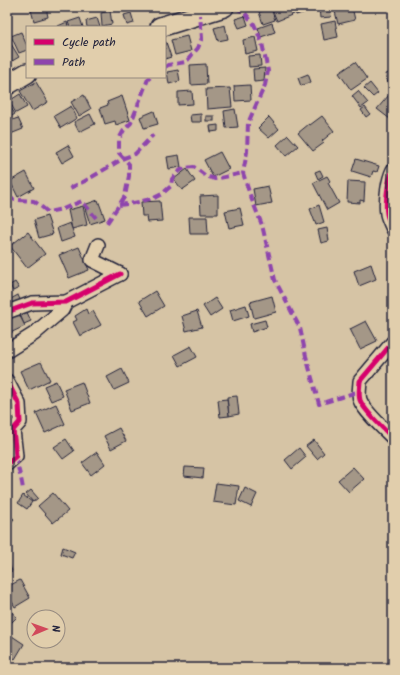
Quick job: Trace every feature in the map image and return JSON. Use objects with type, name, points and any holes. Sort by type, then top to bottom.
[{"type":"main road","points":[[163,26],[224,7]]},
{"type":"main road","points":[[7,84],[26,73]]},
{"type":"street","points":[[393,170],[388,190],[387,214],[393,229]]},
{"type":"street","points":[[7,312],[32,303],[66,302],[120,274],[92,260],[98,245]]},
{"type":"street","points":[[7,351],[34,334],[62,310],[66,302]]},
{"type":"street","points":[[393,342],[360,381],[360,400],[370,414],[393,438]]},
{"type":"street","points":[[7,381],[19,404],[20,422],[13,430],[16,456],[7,464]]},
{"type":"building","points":[[46,7],[48,17],[34,21],[31,10]]},
{"type":"building","points":[[129,7],[146,7],[146,8],[130,9]]},
{"type":"building","points":[[159,7],[182,7],[160,10]]},
{"type":"building","points":[[271,7],[291,7],[294,14],[277,21]]},
{"type":"building","points":[[294,7],[311,7],[312,10],[296,15]]},
{"type":"building","points":[[319,7],[325,7],[325,10],[330,9],[331,17],[320,18]]},
{"type":"building","points":[[334,7],[352,7],[355,20],[338,24]]},
{"type":"building","points":[[271,8],[275,20],[263,24],[259,12]]},
{"type":"building","points":[[110,11],[112,24],[102,26],[101,13]]},
{"type":"building","points":[[391,11],[393,11],[393,18],[390,17]]},
{"type":"building","points":[[131,13],[134,23],[127,25],[124,15]]},
{"type":"building","points":[[245,16],[248,25],[239,28],[235,19]]},
{"type":"building","points":[[80,18],[83,26],[70,26],[68,22]]},
{"type":"building","points":[[97,18],[100,26],[87,26],[86,21]]},
{"type":"building","points":[[335,21],[338,37],[324,40],[321,24]]},
{"type":"building","points":[[67,22],[68,26],[58,26]]},
{"type":"building","points":[[272,23],[275,32],[261,37],[258,28]]},
{"type":"building","points":[[225,25],[228,39],[218,41],[214,28]]},
{"type":"building","points":[[21,32],[26,44],[26,50],[19,53],[11,36]]},
{"type":"building","points":[[187,36],[191,51],[175,55],[171,40]]},
{"type":"building","points":[[255,37],[258,51],[245,54],[243,40]]},
{"type":"building","points":[[8,39],[19,57],[7,64],[7,40]]},
{"type":"building","points":[[166,42],[171,57],[166,59]]},
{"type":"building","points":[[260,55],[261,66],[249,67],[248,56]]},
{"type":"building","points":[[355,62],[367,79],[351,90],[339,73]]},
{"type":"building","points":[[206,64],[207,84],[191,85],[190,65]]},
{"type":"building","points":[[265,68],[264,81],[254,82],[253,69]]},
{"type":"building","points":[[178,70],[180,81],[169,84],[167,72]]},
{"type":"building","points":[[393,72],[393,85],[389,86],[385,74]]},
{"type":"building","points":[[308,74],[311,82],[301,86],[298,78]]},
{"type":"building","points":[[36,82],[48,102],[32,111],[20,91]]},
{"type":"building","points":[[370,83],[378,93],[373,97],[364,88]]},
{"type":"building","points":[[250,85],[251,100],[235,101],[234,86]]},
{"type":"building","points":[[230,88],[232,107],[207,109],[206,89]]},
{"type":"building","points":[[192,91],[193,104],[178,105],[178,92]]},
{"type":"building","points":[[358,91],[368,103],[361,108],[352,96]]},
{"type":"building","points":[[20,94],[27,107],[16,113],[9,101]]},
{"type":"building","points":[[84,95],[91,109],[79,116],[71,102]]},
{"type":"building","points":[[389,95],[393,98],[393,115],[390,119],[377,109]]},
{"type":"building","points":[[122,96],[130,120],[116,125],[115,121],[105,124],[100,108],[108,105],[107,102]]},
{"type":"building","points":[[7,102],[15,114],[7,119]]},
{"type":"building","points":[[71,106],[77,118],[61,128],[54,116]]},
{"type":"building","points":[[365,107],[370,114],[366,117],[361,110]]},
{"type":"building","points":[[235,109],[238,127],[226,128],[224,111]]},
{"type":"building","points":[[154,111],[158,124],[144,128],[140,117]]},
{"type":"building","points":[[90,114],[95,124],[79,132],[74,122]]},
{"type":"building","points":[[201,114],[201,122],[191,122],[190,115]]},
{"type":"building","points":[[206,116],[214,116],[214,121],[206,121]]},
{"type":"building","points":[[322,116],[334,131],[322,141],[324,143],[313,151],[298,133]]},
{"type":"building","points":[[269,117],[279,129],[269,138],[258,128]]},
{"type":"building","points":[[18,118],[23,129],[8,135],[7,122]]},
{"type":"building","points":[[218,125],[218,131],[211,132],[210,126]]},
{"type":"building","points":[[288,135],[298,146],[286,156],[277,145]]},
{"type":"building","points":[[68,145],[74,156],[62,163],[56,152]]},
{"type":"building","points":[[220,152],[229,169],[213,177],[204,160]]},
{"type":"building","points":[[179,155],[181,167],[169,169],[167,157]]},
{"type":"building","points":[[356,159],[379,166],[377,172],[373,171],[371,177],[352,171]]},
{"type":"building","points":[[187,169],[195,181],[182,190],[174,179]]},
{"type":"building","points":[[320,170],[323,176],[318,179],[315,172]]},
{"type":"building","points":[[26,172],[34,188],[18,197],[10,181]]},
{"type":"building","points":[[327,176],[330,181],[328,183],[339,203],[327,210],[313,183]]},
{"type":"building","points":[[348,181],[365,182],[364,201],[360,200],[360,203],[347,202]]},
{"type":"building","points":[[268,186],[272,203],[256,206],[253,189]]},
{"type":"building","points":[[218,195],[218,214],[201,214],[200,196]]},
{"type":"building","points":[[98,200],[105,219],[90,224],[84,205]]},
{"type":"building","points":[[160,201],[162,221],[147,222],[146,216],[142,216],[141,202]]},
{"type":"building","points":[[319,205],[324,222],[316,225],[310,209]]},
{"type":"building","points":[[83,206],[87,225],[72,229],[68,210]]},
{"type":"building","points":[[240,208],[244,225],[229,228],[225,211]]},
{"type":"building","points":[[47,216],[53,234],[39,238],[34,220]]},
{"type":"building","points":[[189,217],[207,217],[208,234],[190,234]]},
{"type":"building","points":[[70,223],[75,237],[61,242],[57,228]]},
{"type":"building","points":[[327,228],[329,241],[321,243],[318,230]]},
{"type":"building","points":[[28,232],[45,254],[27,268],[10,246]]},
{"type":"building","points":[[79,247],[89,270],[69,278],[59,255]]},
{"type":"building","points":[[371,264],[376,279],[359,286],[354,271]]},
{"type":"building","points":[[15,282],[19,288],[13,291],[10,285]]},
{"type":"building","points":[[155,291],[164,306],[148,316],[139,301]]},
{"type":"building","points":[[18,295],[22,304],[10,309],[7,301]]},
{"type":"building","points":[[272,296],[276,312],[254,318],[250,302]]},
{"type":"building","points":[[215,298],[222,309],[210,317],[203,306]]},
{"type":"building","points":[[246,305],[249,316],[233,321],[230,310]]},
{"type":"building","points":[[86,309],[88,314],[93,311],[101,325],[80,336],[73,322],[77,320],[75,316]]},
{"type":"building","points":[[26,310],[31,321],[24,324],[19,312]]},
{"type":"building","points":[[197,311],[202,327],[186,331],[182,316]]},
{"type":"building","points":[[18,312],[25,326],[8,334],[7,317]]},
{"type":"building","points":[[265,320],[267,327],[252,332],[250,324]]},
{"type":"building","points":[[366,321],[377,341],[360,349],[350,329]]},
{"type":"building","points":[[191,346],[197,357],[180,366],[174,355]]},
{"type":"building","points":[[41,362],[50,380],[29,390],[20,371]]},
{"type":"building","points":[[122,369],[129,383],[114,390],[107,377]]},
{"type":"building","points":[[56,381],[63,396],[51,401],[44,386]]},
{"type":"building","points":[[82,382],[90,403],[72,410],[64,389]]},
{"type":"building","points":[[237,396],[239,414],[229,416],[227,397]]},
{"type":"building","points":[[227,399],[229,416],[220,417],[218,400]]},
{"type":"building","points":[[56,404],[65,424],[45,433],[36,413]]},
{"type":"building","points":[[119,428],[126,441],[111,449],[104,436]]},
{"type":"building","points":[[66,439],[74,451],[63,459],[54,447]]},
{"type":"building","points":[[314,440],[324,453],[317,459],[306,446]]},
{"type":"building","points":[[299,448],[306,457],[292,469],[285,460]]},
{"type":"building","points":[[97,452],[105,464],[91,475],[82,463]]},
{"type":"building","points":[[185,467],[204,468],[203,478],[184,476]]},
{"type":"building","points":[[353,467],[364,479],[349,492],[338,480]]},
{"type":"building","points":[[216,483],[239,486],[236,505],[213,502]]},
{"type":"building","points":[[245,488],[257,494],[251,507],[239,501]]},
{"type":"building","points":[[31,490],[38,498],[33,502],[26,494]]},
{"type":"building","points":[[53,493],[68,511],[53,523],[38,506]]},
{"type":"building","points":[[23,495],[32,502],[27,509],[18,503]]},
{"type":"building","points":[[7,513],[14,519],[7,527]]},
{"type":"building","points":[[63,547],[75,552],[72,558],[61,554]]},
{"type":"building","points":[[7,559],[12,571],[7,573]]},
{"type":"building","points":[[20,580],[30,598],[15,607],[7,593],[7,587]]},
{"type":"building","points":[[8,609],[17,617],[7,627],[7,610]]},
{"type":"building","points":[[12,636],[24,644],[15,659],[7,654],[7,644]]},
{"type":"marked path","points":[[235,7],[245,13],[254,24],[262,43],[268,71],[265,85],[248,123],[247,152],[243,173],[262,225],[275,280],[300,328],[319,404],[360,391]]},
{"type":"marked path","points":[[166,66],[186,62],[198,48],[202,38],[200,15]]},
{"type":"marked path","points":[[107,223],[125,196],[129,176],[129,164],[119,153],[119,139],[124,130],[131,123],[150,78]]},
{"type":"marked path","points":[[70,188],[124,158],[135,154],[153,135]]},
{"type":"marked path","points":[[119,205],[154,198],[162,194],[171,186],[172,179],[184,168],[194,167],[206,176],[215,179],[243,173]]},
{"type":"marked path","points":[[7,199],[34,201],[48,212],[63,209],[82,201],[96,218]]},
{"type":"marked path","points":[[16,456],[23,490]]},
{"type":"cycle path","points":[[393,170],[388,185],[386,203],[387,216],[393,229]]},
{"type":"cycle path","points":[[7,312],[32,303],[66,302],[120,274]]},
{"type":"cycle path","points":[[393,342],[360,381],[359,393],[362,404],[393,438]]},
{"type":"cycle path","points":[[7,381],[19,404],[20,422],[13,430],[16,456],[7,464]]}]
